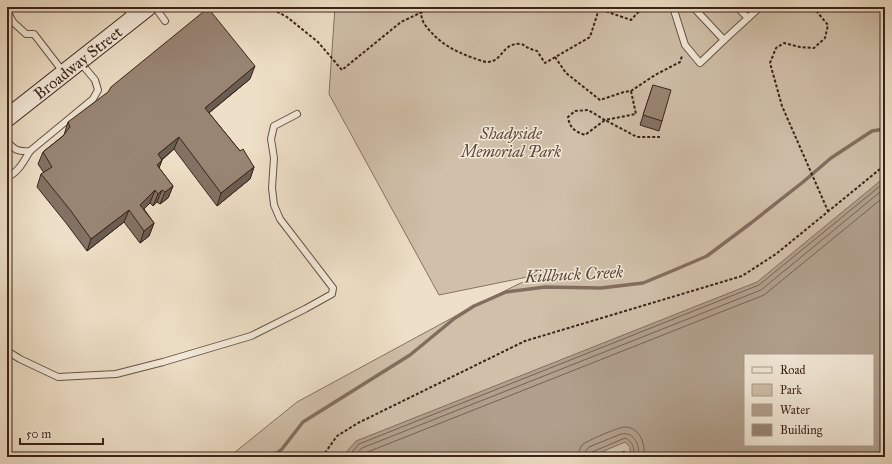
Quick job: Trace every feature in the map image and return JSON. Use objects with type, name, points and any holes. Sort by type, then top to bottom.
[{"type":"main road","name":"Broadway Street","points":[[7,118],[80,62],[130,13],[148,7]]},
{"type":"lane","points":[[155,7],[166,21]]},
{"type":"lane","points":[[673,7],[686,45],[700,63],[760,7]]},
{"type":"lane","points":[[693,7],[724,40]]},
{"type":"lane","points":[[737,7],[748,18]]},
{"type":"lane","points":[[7,11],[13,22],[26,34],[34,34],[64,74]]},
{"type":"lane","points":[[7,177],[13,175],[24,162],[30,151],[93,99],[98,90],[95,80],[80,62]]},
{"type":"lane","points":[[7,350],[20,359],[58,377],[116,374],[251,336],[332,294],[333,288],[280,219],[274,206],[272,188],[274,158],[271,139],[274,126],[297,114]]},
{"type":"lane","points":[[7,141],[11,147],[20,152],[30,151]]},
{"type":"path","points":[[268,7],[287,17],[318,42],[342,70],[401,22],[437,7]]},
{"type":"path","points":[[416,7],[418,8],[424,24],[441,42],[454,50],[486,62],[494,62],[509,46],[519,44],[525,45],[537,51],[545,62],[590,37],[599,9],[631,20],[643,7]]},
{"type":"path","points":[[813,7],[828,26],[825,38],[814,48],[800,47],[784,43],[776,48],[770,63],[782,106],[828,211]]},
{"type":"path","points":[[555,57],[566,73],[600,100],[631,91],[655,75],[680,62],[682,56]]},
{"type":"path","points":[[631,91],[636,114],[605,120],[585,135],[575,132],[569,123],[568,117],[575,111],[588,110],[605,120],[637,137],[660,137]]},
{"type":"path","points":[[322,457],[337,436],[358,423],[525,342],[742,276],[776,254],[885,165]]},
{"type":"path","points":[[613,457],[626,451]]},
{"type":"green space","name":"Shadyside Memorial Park","points":[[335,7],[885,7],[885,457],[229,457],[297,402],[474,306],[537,275],[439,295],[329,94]]},
{"type":"water","points":[[885,177],[885,457],[623,457],[630,453],[630,447],[625,442],[590,457],[342,457],[356,441],[757,282]]},
{"type":"building","points":[[208,8],[255,66],[205,108],[240,151],[243,149],[254,167],[221,193],[179,137],[158,154],[162,160],[157,165],[173,186],[165,192],[162,190],[158,194],[155,190],[140,205],[154,223],[144,231],[129,210],[91,239],[71,211],[41,174],[52,167],[43,152],[63,136],[70,127],[68,122],[108,92],[111,87]]},
{"type":"building","points":[[653,85],[671,90],[662,121],[643,115]]},
{"type":"waterway","name":"Killbuck Creek","points":[[272,457],[282,449],[303,422],[410,355],[455,318],[474,306],[506,292],[545,287],[601,288],[643,283],[707,256],[803,182],[831,158],[872,131],[885,129]]}]
